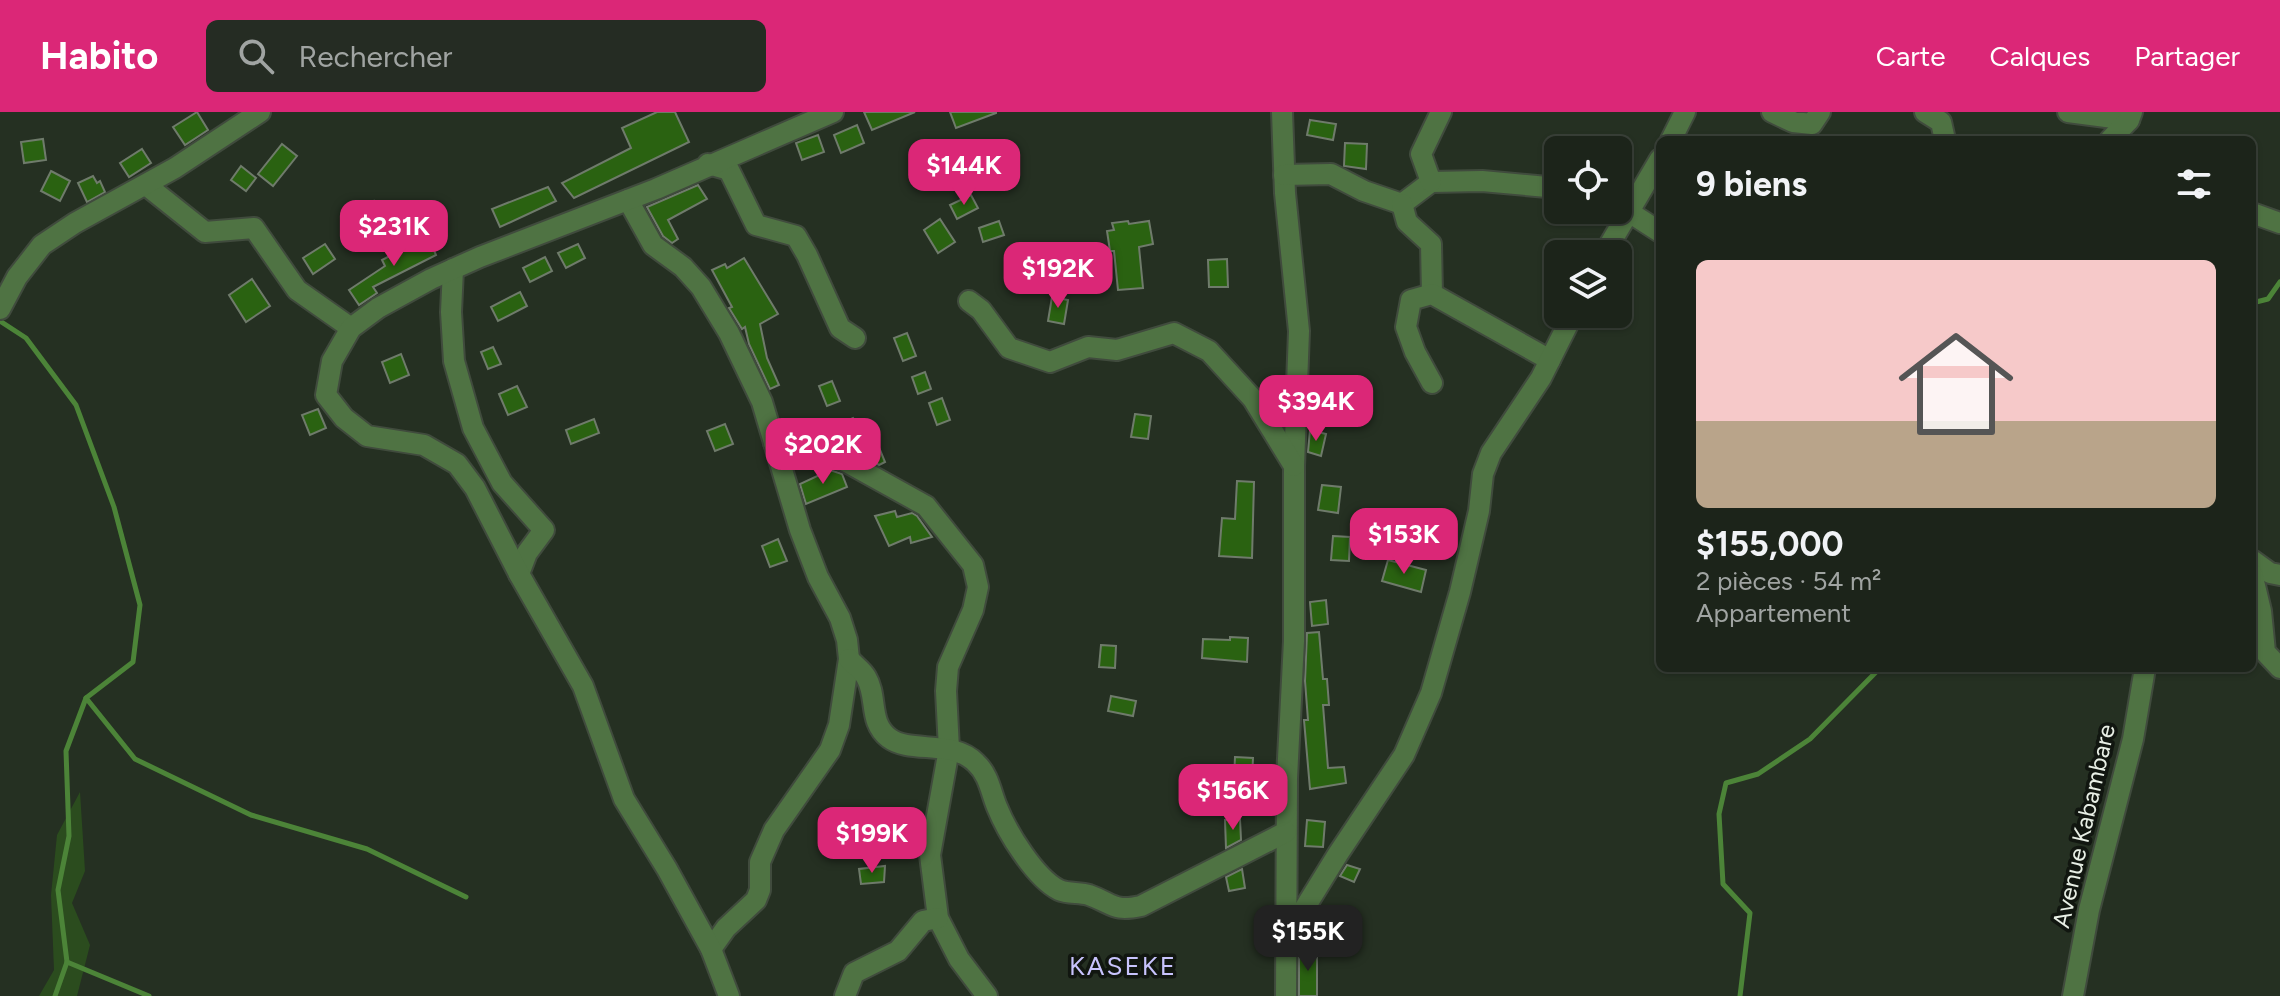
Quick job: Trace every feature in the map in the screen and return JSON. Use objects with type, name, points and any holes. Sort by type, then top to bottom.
[{"type":"street","points":[[3,305],[17,277],[42,245],[75,223],[146,185],[260,112]]},
{"type":"street","points":[[729,996],[711,949],[624,799],[583,686],[519,574],[475,488],[457,464],[424,445],[367,436],[344,418],[326,395],[332,361],[351,328],[378,308],[453,269],[628,200],[833,112]]},
{"type":"street","points":[[1282,112],[1284,175],[1299,331],[1294,466],[1294,641],[1286,832],[1286,996]]},
{"type":"street","points":[[1431,182],[1421,154],[1441,112]]},
{"type":"street","points":[[1673,136],[1685,112]]},
{"type":"street","points":[[1772,112],[1812,124],[1820,112]]},
{"type":"street","points":[[1925,112],[1941,122],[1944,136]]},
{"type":"street","points":[[2068,112],[2130,116]]},
{"type":"street","points":[[2113,136],[2130,116]]},
{"type":"street","points":[[708,164],[729,170],[756,225],[796,236],[840,328],[855,338]]},
{"type":"street","points":[[1632,197],[1656,164]]},
{"type":"street","points":[[1284,175],[1331,174],[1364,191],[1402,204]]},
{"type":"street","points":[[1402,204],[1431,182],[1482,181],[1544,187]]},
{"type":"street","points":[[146,185],[205,232],[254,228],[297,290],[351,328]]},
{"type":"street","points":[[628,200],[653,245],[683,267],[701,287],[729,333],[762,402],[800,530],[818,577],[840,618],[849,659],[839,725],[830,750],[774,830],[760,862],[760,890],[756,900],[726,928],[711,949]]},
{"type":"street","points":[[1402,204],[1407,222],[1431,244],[1432,294]]},
{"type":"street","points":[[1632,213],[1656,229]]},
{"type":"street","points":[[2256,214],[2280,223]]},
{"type":"street","points":[[453,269],[451,312],[454,361],[473,428],[502,483],[544,530],[527,553],[519,574]]},
{"type":"street","points":[[1432,383],[1406,327],[1411,300],[1432,294],[1550,360]]},
{"type":"street","points":[[969,301],[981,310],[1009,348],[1050,362],[1088,347],[1117,350],[1174,333],[1209,351],[1253,399],[1294,466]]},
{"type":"street","points":[[1285,940],[1404,755],[1431,693],[1460,592],[1479,511],[1483,474],[1491,453],[1541,378],[1566,328]]},
{"type":"street","points":[[774,443],[843,460],[926,506],[973,565],[978,587],[973,610],[948,667],[949,749],[930,855],[938,918],[959,959],[987,996]]},
{"type":"street","points":[[2256,563],[2270,573],[2280,575]]},
{"type":"street","points":[[2256,590],[2265,652],[2280,668]]},
{"type":"street","points":[[849,659],[865,676],[874,701],[875,719],[887,737],[898,743],[949,749],[976,763],[989,781],[996,805],[1017,847],[1051,884],[1062,891],[1089,895],[1122,910],[1141,906],[1286,832]]},
{"type":"street","name":"Avenue Kabambare","points":[[2073,996],[2089,910],[2133,739],[2144,672]]},
{"type":"street","points":[[845,996],[854,973],[898,951],[923,921],[938,918]]},
{"type":"green space","points":[[80,792],[85,871],[72,903],[90,945],[77,996],[39,996],[54,970],[51,895],[57,835]]},
{"type":"building","points":[[197,112],[208,130],[185,145],[173,127]]},
{"type":"building","points":[[657,112],[675,112],[689,142],[574,198],[562,183],[631,148],[622,128]]},
{"type":"building","points":[[864,112],[915,112],[872,130]]},
{"type":"building","points":[[950,112],[996,112],[996,113],[956,128]]},
{"type":"building","points":[[1310,120],[1336,124],[1333,140],[1307,135]]},
{"type":"building","points":[[857,125],[864,143],[841,153],[834,135]]},
{"type":"building","points":[[818,135],[824,152],[802,160],[796,143]]},
{"type":"building","points":[[43,139],[46,160],[24,163],[21,142]]},
{"type":"building","points":[[1345,143],[1367,144],[1366,169],[1344,166]]},
{"type":"building","points":[[282,144],[297,156],[273,186],[258,174]]},
{"type":"building","points":[[142,149],[151,163],[129,177],[120,163]]},
{"type":"building","points":[[241,166],[256,178],[246,191],[231,180]]},
{"type":"building","points":[[51,171],[70,181],[60,201],[41,191]]},
{"type":"building","points":[[93,176],[97,183],[100,181],[105,192],[87,202],[78,183]]},
{"type":"building","points":[[698,185],[707,199],[668,220],[678,239],[672,243],[663,236],[647,207]]},
{"type":"building","points":[[548,187],[556,201],[500,227],[492,209]]},
{"type":"building","points":[[971,195],[978,208],[957,219],[950,205]]},
{"type":"building","points":[[374,201],[383,215],[366,227],[356,213]]},
{"type":"building","points":[[940,219],[955,242],[938,253],[924,230]]},
{"type":"building","points":[[999,221],[1004,235],[983,242],[979,228]]},
{"type":"building","points":[[1128,221],[1129,224],[1149,221],[1153,244],[1139,247],[1143,288],[1118,290],[1114,251],[1110,251],[1107,231],[1114,230],[1112,223]]},
{"type":"building","points":[[428,236],[436,255],[373,287],[377,293],[359,305],[349,290],[385,266],[382,260]]},
{"type":"building","points":[[325,244],[335,259],[313,274],[303,258]]},
{"type":"building","points":[[578,244],[585,258],[566,268],[558,253]]},
{"type":"building","points":[[545,257],[552,271],[530,282],[523,268]]},
{"type":"building","points":[[744,258],[778,314],[760,324],[767,358],[779,385],[770,389],[749,344],[745,327],[742,329],[729,308],[732,307],[712,270],[725,264],[727,268]]},
{"type":"building","points":[[1227,259],[1228,287],[1209,287],[1208,260]]},
{"type":"building","points":[[252,279],[270,306],[246,322],[229,295]]},
{"type":"building","points":[[520,292],[527,306],[498,321],[491,307]]},
{"type":"building","points":[[1052,297],[1068,300],[1064,324],[1048,321]]},
{"type":"building","points":[[907,333],[916,356],[903,361],[894,338]]},
{"type":"building","points":[[493,347],[501,364],[488,369],[481,352]]},
{"type":"building","points":[[401,354],[409,375],[390,383],[382,362]]},
{"type":"building","points":[[925,372],[931,389],[918,394],[912,377]]},
{"type":"building","points":[[832,381],[840,401],[827,406],[819,386]]},
{"type":"building","points":[[517,386],[527,407],[508,415],[499,394]]},
{"type":"building","points":[[942,398],[950,420],[937,425],[929,403]]},
{"type":"building","points":[[318,409],[326,428],[310,435],[302,415]]},
{"type":"building","points":[[1135,414],[1151,416],[1148,439],[1131,437]]},
{"type":"building","points":[[853,418],[857,428],[869,423],[885,462],[879,465],[868,459],[857,433],[845,438],[839,424]]},
{"type":"building","points":[[594,419],[599,433],[571,444],[566,430]]},
{"type":"building","points":[[725,424],[733,444],[715,451],[707,431]]},
{"type":"building","points":[[1310,430],[1326,434],[1321,456],[1308,452]]},
{"type":"building","points":[[830,470],[842,474],[847,487],[806,504],[800,484]]},
{"type":"building","points":[[1237,481],[1254,482],[1252,558],[1219,556],[1222,518],[1235,519]]},
{"type":"building","points":[[1322,485],[1341,487],[1338,513],[1318,510]]},
{"type":"building","points":[[895,511],[897,517],[912,513],[917,516],[932,537],[911,543],[910,537],[889,546],[875,516]]},
{"type":"building","points":[[1333,536],[1350,537],[1349,561],[1331,560]]},
{"type":"building","points":[[778,539],[787,561],[770,567],[762,546]]},
{"type":"building","points":[[1388,560],[1426,570],[1421,592],[1382,581]]},
{"type":"building","points":[[1326,600],[1328,624],[1312,626],[1310,602]]},
{"type":"building","points":[[1319,632],[1323,679],[1327,679],[1329,705],[1323,705],[1328,768],[1344,767],[1346,783],[1310,789],[1304,720],[1308,720],[1305,681],[1307,633]]},
{"type":"building","points":[[1230,637],[1248,638],[1247,662],[1202,658],[1203,639],[1230,640]]},
{"type":"building","points":[[1101,645],[1116,646],[1115,668],[1099,667]]},
{"type":"building","points":[[1111,696],[1136,701],[1133,716],[1108,711]]},
{"type":"building","points":[[1235,757],[1253,758],[1252,780],[1234,780]]},
{"type":"building","points":[[1240,819],[1241,840],[1226,848],[1225,820]]},
{"type":"building","points":[[1307,820],[1325,822],[1323,847],[1305,846]]},
{"type":"building","points":[[1347,865],[1360,869],[1354,882],[1340,876]]},
{"type":"building","points":[[885,866],[884,882],[861,884],[859,869]]},
{"type":"building","points":[[1242,869],[1245,888],[1229,891],[1226,877]]},
{"type":"building","points":[[1299,950],[1317,950],[1317,996],[1299,996]]},
{"type":"waterway","points":[[2256,302],[2268,299],[2280,282]]},
{"type":"waterway","points":[[0,321],[26,338],[76,405],[114,507],[140,605],[133,662],[86,698],[66,751],[69,836],[58,890],[67,962],[55,996]]},
{"type":"waterway","points":[[1740,996],[1750,913],[1723,884],[1719,814],[1726,783],[1758,774],[1810,739],[1876,672]]},
{"type":"waterway","points":[[86,698],[135,759],[251,815],[367,849],[466,897]]},
{"type":"waterway","points":[[67,962],[149,996]]},
{"type":"district","name":"KASEKE","points":[[1123,966]]}]
